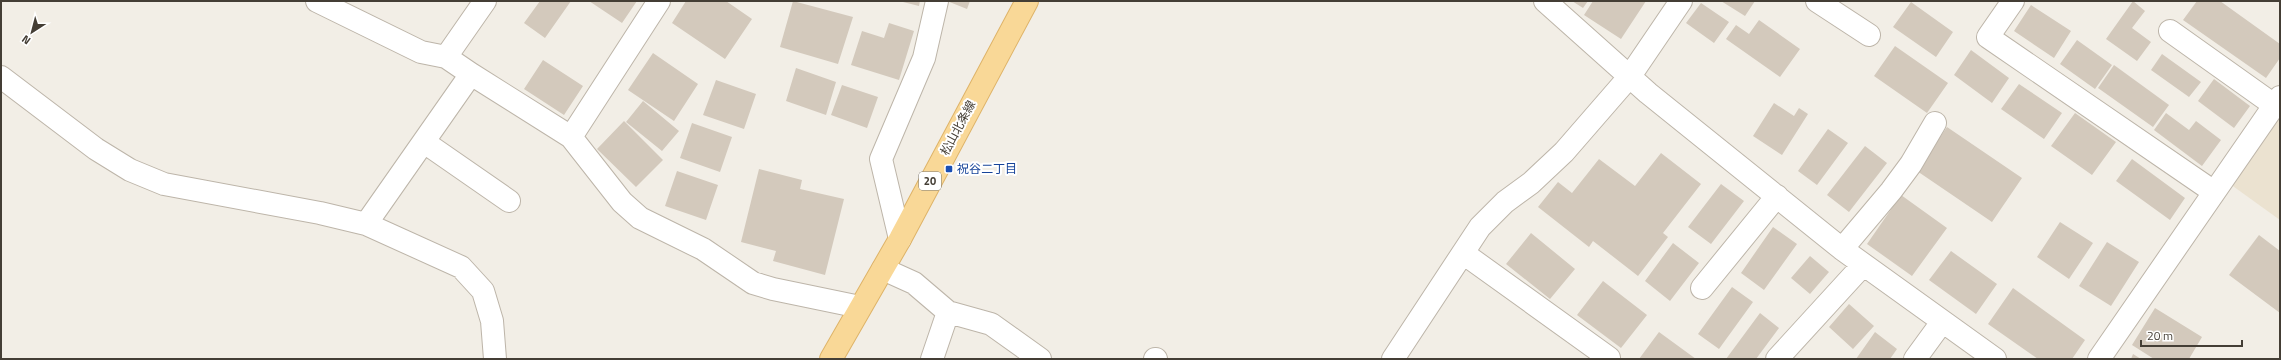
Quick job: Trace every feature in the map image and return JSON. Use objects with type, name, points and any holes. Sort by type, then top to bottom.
[{"type":"main road","name":"松山北条線","points":[[831,359],[900,240],[1027,1]]},
{"type":"street","points":[[317,1],[421,52],[446,58],[571,137],[622,202],[640,218],[703,249],[753,282],[773,289],[860,307]]},
{"type":"street","points":[[446,58],[484,1]]},
{"type":"street","points":[[571,137],[659,1]]},
{"type":"street","points":[[900,240],[881,159],[924,58],[937,1]]},
{"type":"street","points":[[1545,1],[1648,93],[1842,249],[1995,359]]},
{"type":"street","points":[[1393,359],[1480,227],[1505,202],[1531,183],[1564,152],[1630,76],[1681,1]]},
{"type":"street","points":[[1817,1],[1869,35]]},
{"type":"street","points":[[2013,1],[1988,37],[2214,192]]},
{"type":"street","points":[[2099,359],[2277,101],[2170,31]]},
{"type":"street","points":[[366,224],[471,74]]},
{"type":"street","points":[[1,77],[96,149],[130,170],[164,184],[320,213],[366,224],[461,267],[483,291],[492,321],[495,359]]},
{"type":"street","points":[[1842,249],[1891,191],[1911,164],[1935,123]]},
{"type":"street","points":[[424,142],[509,201]]},
{"type":"street","points":[[1702,288],[1777,196]]},
{"type":"street","points":[[1463,253],[1609,358]]},
{"type":"street","points":[[1777,359],[1863,265]]},
{"type":"street","points":[[883,269],[914,283],[948,312],[991,324],[1040,359]]},
{"type":"street","points":[[932,359],[948,312]]},
{"type":"street","points":[[1915,359],[1942,322]]},
{"type":"shaded area","points":[[2280,112],[2280,220],[2230,184]]},
{"type":"building","points":[[540,1],[571,1],[545,38],[524,23]]},
{"type":"building","points":[[589,1],[637,1],[622,23]]},
{"type":"building","points":[[686,1],[726,1],[752,19],[725,59],[672,23]]},
{"type":"building","points":[[793,1],[853,17],[838,64],[780,47]]},
{"type":"building","points":[[899,1],[920,1],[919,6]]},
{"type":"building","points":[[947,1],[970,1],[967,9]]},
{"type":"building","points":[[1572,1],[1588,1],[1583,8]]},
{"type":"building","points":[[1593,1],[1646,1],[1621,39],[1584,15]]},
{"type":"building","points":[[1721,1],[1755,1],[1745,16]]},
{"type":"building","points":[[2133,1],[2145,11],[2132,28],[2151,42],[2137,61],[2106,39]]},
{"type":"building","points":[[2197,1],[2220,1],[2280,44],[2280,58],[2266,78],[2183,20]]},
{"type":"building","points":[[1911,2],[1953,32],[1936,57],[1893,27]]},
{"type":"building","points":[[1701,3],[1729,22],[1714,43],[1686,23]]},
{"type":"building","points":[[2031,5],[2071,31],[2054,58],[2014,31]]},
{"type":"building","points":[[1759,20],[1800,49],[1780,77],[1726,39],[1736,25],[1749,34]]},
{"type":"building","points":[[889,23],[914,31],[899,80],[851,65],[862,31],[884,38]]},
{"type":"building","points":[[2077,40],[2112,65],[2095,89],[2060,64]]},
{"type":"building","points":[[1895,46],[1948,83],[1927,113],[1874,76]]},
{"type":"building","points":[[1971,50],[2009,78],[1992,103],[1954,75]]},
{"type":"building","points":[[653,53],[698,84],[674,121],[628,90]]},
{"type":"building","points":[[2162,54],[2201,82],[2189,97],[2151,70]]},
{"type":"building","points":[[543,60],[583,86],[564,115],[524,89]]},
{"type":"building","points":[[2114,65],[2169,105],[2153,127],[2098,88]]},
{"type":"building","points":[[796,68],[836,82],[826,115],[786,101]]},
{"type":"building","points":[[2214,79],[2250,106],[2234,128],[2198,101]]},
{"type":"building","points":[[716,80],[756,94],[744,129],[703,115]]},
{"type":"building","points":[[2019,84],[2062,113],[2044,139],[2001,109]]},
{"type":"building","points":[[842,85],[878,97],[867,128],[831,115]]},
{"type":"building","points":[[643,101],[679,131],[662,151],[626,122]]},
{"type":"building","points":[[1774,103],[1794,116],[1799,108],[1808,114],[1782,155],[1753,136]]},
{"type":"building","points":[[2075,113],[2116,142],[2092,175],[2051,146]]},
{"type":"building","points":[[2166,113],[2189,130],[2196,121],[2221,140],[2202,166],[2154,130]]},
{"type":"building","points":[[624,121],[663,160],[636,187],[597,149]]},
{"type":"building","points":[[692,123],[732,137],[720,172],[680,158]]},
{"type":"building","points":[[1947,127],[2022,178],[1992,222],[1917,171]]},
{"type":"building","points":[[1828,129],[1848,143],[1817,185],[1798,171]]},
{"type":"building","points":[[1865,146],[1887,163],[1849,212],[1827,195]]},
{"type":"building","points":[[1661,153],[1701,184],[1663,233],[1668,237],[1638,276],[1593,241],[1589,247],[1538,207],[1558,182],[1572,193],[1599,159],[1635,186]]},
{"type":"building","points":[[2132,159],[2185,198],[2170,220],[2116,181]]},
{"type":"building","points":[[759,169],[802,180],[800,189],[844,199],[825,275],[773,261],[776,251],[741,242]]},
{"type":"building","points":[[677,171],[718,185],[706,220],[665,206]]},
{"type":"building","points":[[1721,184],[1744,201],[1711,244],[1688,227]]},
{"type":"building","points":[[1901,195],[1947,228],[1912,276],[1867,244]]},
{"type":"building","points":[[2060,222],[2093,243],[2069,279],[2037,257]]},
{"type":"building","points":[[1773,227],[1797,244],[1764,290],[1741,273]]},
{"type":"building","points":[[1531,233],[1575,269],[1550,299],[1506,264]]},
{"type":"building","points":[[2259,235],[2280,251],[2280,313],[2229,275]]},
{"type":"building","points":[[2107,242],[2139,262],[2111,306],[2079,286]]},
{"type":"building","points":[[1673,243],[1699,263],[1670,301],[1645,281]]},
{"type":"building","points":[[1951,251],[1997,284],[1976,314],[1929,280]]},
{"type":"building","points":[[1810,256],[1829,272],[1810,294],[1791,278]]},
{"type":"building","points":[[1603,281],[1647,315],[1621,348],[1577,315]]},
{"type":"building","points":[[1732,287],[1753,302],[1719,349],[1698,334]]},
{"type":"building","points":[[2013,288],[2085,340],[2072,359],[2038,359],[1988,324]]},
{"type":"building","points":[[1849,304],[1874,326],[1853,349],[1829,327]]},
{"type":"building","points":[[2155,308],[2202,337],[2189,359],[2154,359],[2132,345]]},
{"type":"building","points":[[1760,313],[1779,328],[1756,359],[1726,359]]},
{"type":"building","points":[[1659,332],[1696,359],[1639,359]]},
{"type":"building","points":[[1875,332],[1897,349],[1890,359],[1856,359]]},
{"type":"building","points":[[2133,354],[2141,359],[2131,359]]},
{"type":"place","name":"祝谷二丁目","points":[[949,169]]}]
